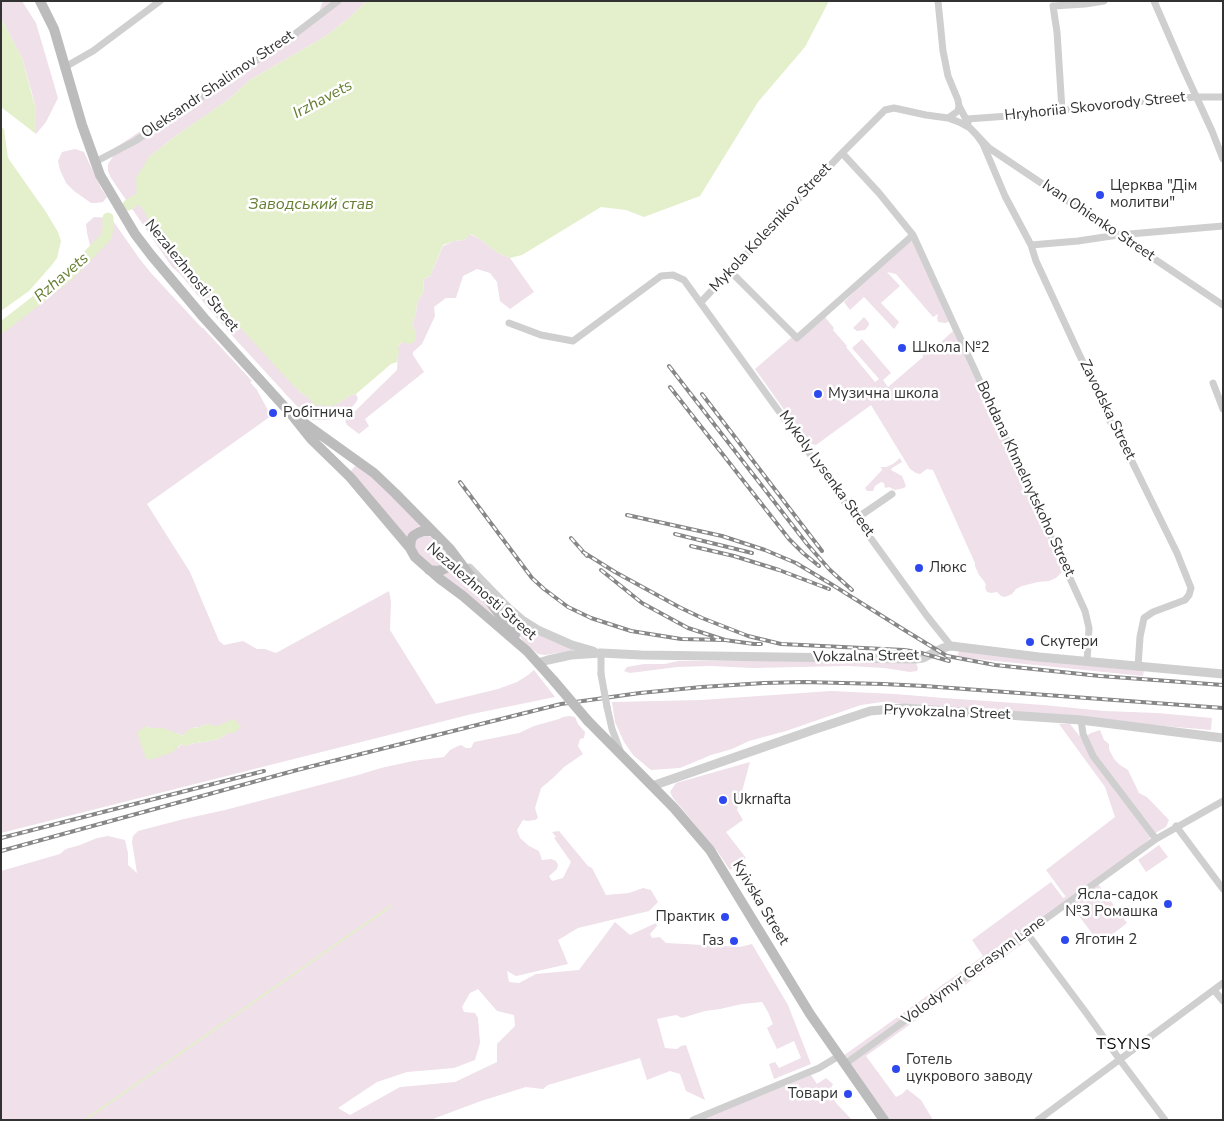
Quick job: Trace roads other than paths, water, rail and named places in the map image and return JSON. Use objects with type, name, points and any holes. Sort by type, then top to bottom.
[{"type":"main road","name":"Nezalezhnosti Street","points":[[40,1],[54,29],[82,125],[95,162],[108,189],[135,234],[204,318],[291,414],[311,439],[350,477],[410,548],[415,557],[527,651]]},
{"type":"main road","name":"Nezalezhnosti Street","points":[[291,414],[319,432],[374,473],[450,549],[527,651],[588,721]]},
{"type":"main road","points":[[410,548],[413,536],[423,531],[432,531]]},
{"type":"main road","points":[[429,570],[437,571],[448,567],[452,561],[450,549]]},
{"type":"main road","name":"Kyivska Street","points":[[588,721],[674,808],[710,850],[810,1014],[884,1120]]},
{"type":"street","points":[[65,67],[93,51],[160,1]]},
{"type":"street","name":"Oleksandr Shalimov Street","points":[[95,162],[135,141],[287,40],[338,1]]},
{"type":"street","points":[[938,1],[943,51],[948,76],[959,106],[970,128]]},
{"type":"street","points":[[1062,110],[1054,6],[1104,1]]},
{"type":"street","points":[[1154,1],[1223,159]]},
{"type":"street","name":"Hryhoriia Skovorody Street","points":[[967,119],[1023,116],[1131,102],[1223,97]]},
{"type":"street","points":[[959,106],[958,111],[950,117],[970,128]]},
{"type":"street","name":"Mykola Kolesnikov Street","points":[[509,323],[541,335],[573,341],[661,276],[673,275],[684,280],[701,302],[885,110],[894,108],[926,115],[950,117]]},
{"type":"street","name":"Ivan Ohienko Street","points":[[970,128],[989,148],[1223,305]]},
{"type":"street","name":"Zavodska Street","points":[[976,134],[983,144],[1004,196],[1031,245],[1036,260],[1111,423],[1118,433],[1177,553],[1191,588],[1185,600],[1153,612],[1144,618],[1140,637],[1138,667]]},
{"type":"street","name":"Bohdana Khmelnytskoho Street","points":[[842,153],[879,193],[913,235],[1086,611],[1089,628],[1087,662]]},
{"type":"street","points":[[1031,245],[1223,226]]},
{"type":"street","points":[[730,271],[797,338],[913,235]]},
{"type":"street","name":"Mykoly Lysenka Street","points":[[701,302],[927,616],[951,646]]},
{"type":"street","points":[[1213,383],[1223,409]]},
{"type":"street","points":[[857,518],[892,494]]},
{"type":"street","points":[[450,549],[522,620],[572,646],[600,653],[601,674],[607,707],[612,729],[623,758]]},
{"type":"street","points":[[951,646],[1039,658],[1223,674]]},
{"type":"street","name":"Vokzalna Street","points":[[538,663],[571,655],[600,653],[650,656],[916,659],[951,646]]},
{"type":"street","name":"Pryvokzalna Street","points":[[652,786],[870,711],[913,709],[1082,720],[1223,738]]},
{"type":"street","points":[[1082,720],[1083,734],[1093,756],[1156,839]]},
{"type":"street","name":"Volodymyr Gerasym Lane","points":[[693,1120],[842,1060],[1156,839],[1223,801]]},
{"type":"street","points":[[1176,826],[1223,889]]},
{"type":"street","points":[[1026,932],[1165,1120]]},
{"type":"street","points":[[1038,1120],[1223,983]]},
{"type":"street","points":[[1214,990],[1223,1001]]},
{"type":"water","name":"Заводський став","points":[[367,1],[829,1],[805,47],[758,102],[700,196],[644,217],[626,210],[601,207],[522,255],[510,258],[498,253],[471,234],[464,240],[443,245],[430,276],[424,279],[423,293],[417,302],[412,325],[416,333],[416,341],[409,344],[402,342],[398,346],[397,362],[391,364],[356,394],[332,406],[314,405],[310,399],[287,379],[202,285],[154,228],[137,200],[136,178],[149,157],[177,135],[228,100],[250,80],[326,36]]},
{"type":"water","points":[[1,18],[22,58],[36,110],[36,134],[1,107]]},
{"type":"water","points":[[1,127],[4,129],[8,158],[46,212],[61,241],[57,258],[51,266],[29,291],[1,311]]},
{"type":"water","points":[[234,719],[241,727],[234,733],[228,733],[219,739],[185,746],[181,744],[173,752],[153,759],[146,759],[137,732],[146,726],[150,728],[163,728],[184,736],[185,732],[192,728],[207,724],[217,726]]},
{"type":"waterway","name":"Rzhavets","points":[[128,205],[150,192]]},
{"type":"waterway","name":"Rzhavets","points":[[1,328],[69,275],[106,237],[108,218]]},
{"type":"waterway","points":[[85,1120],[391,906]]},
{"type":"railway","points":[[669,366],[807,544],[830,570],[852,590]]},
{"type":"railway","points":[[670,387],[789,539],[819,566]]},
{"type":"railway","points":[[702,394],[822,551]]},
{"type":"railway","points":[[460,482],[532,578],[568,607],[591,618],[631,631],[681,639],[725,640]]},
{"type":"railway","points":[[627,515],[722,536],[765,550],[796,563],[947,656],[995,665],[1100,676],[1223,685]]},
{"type":"railway","points":[[675,534],[752,553]]},
{"type":"railway","points":[[571,538],[587,556]]},
{"type":"railway","points":[[691,546],[734,556],[779,570],[829,589]]},
{"type":"railway","points":[[583,552],[679,607],[748,636],[781,644],[904,650],[949,661]]},
{"type":"railway","points":[[601,570],[642,603],[688,628],[725,640],[761,644]]},
{"type":"railway","points":[[1,851],[297,770],[561,704],[640,693],[764,683],[883,684],[1223,708]]},
{"type":"railway","points":[[1,838],[264,771]]},
{"type":"place","name":"Церква \"Дім молитви\"","points":[[1100,195]]},
{"type":"place","name":"Школа №2","points":[[902,348]]},
{"type":"place","name":"Музична школа","points":[[818,394]]},
{"type":"place","name":"Робітнича","points":[[273,413]]},
{"type":"place","name":"Люкс","points":[[919,568]]},
{"type":"place","name":"Скутери","points":[[1030,642]]},
{"type":"place","name":"Ukrnafta","points":[[723,800]]},
{"type":"place","name":"Ясла-садок №3 Ромашка","points":[[1168,904]]},
{"type":"place","name":"Практик","points":[[725,917]]},
{"type":"place","name":"Яготин 2","points":[[1065,940]]},
{"type":"place","name":"Газ","points":[[734,941]]},
{"type":"place","name":"Готель цукрового заводу","points":[[896,1069]]},
{"type":"place","name":"Товари","points":[[848,1094]]},
{"type":"district","name":"TSYNS","points":[[1124,1045]]},
{"type":"water label","name":"Irzhavets","points":[[323,100]]}]
